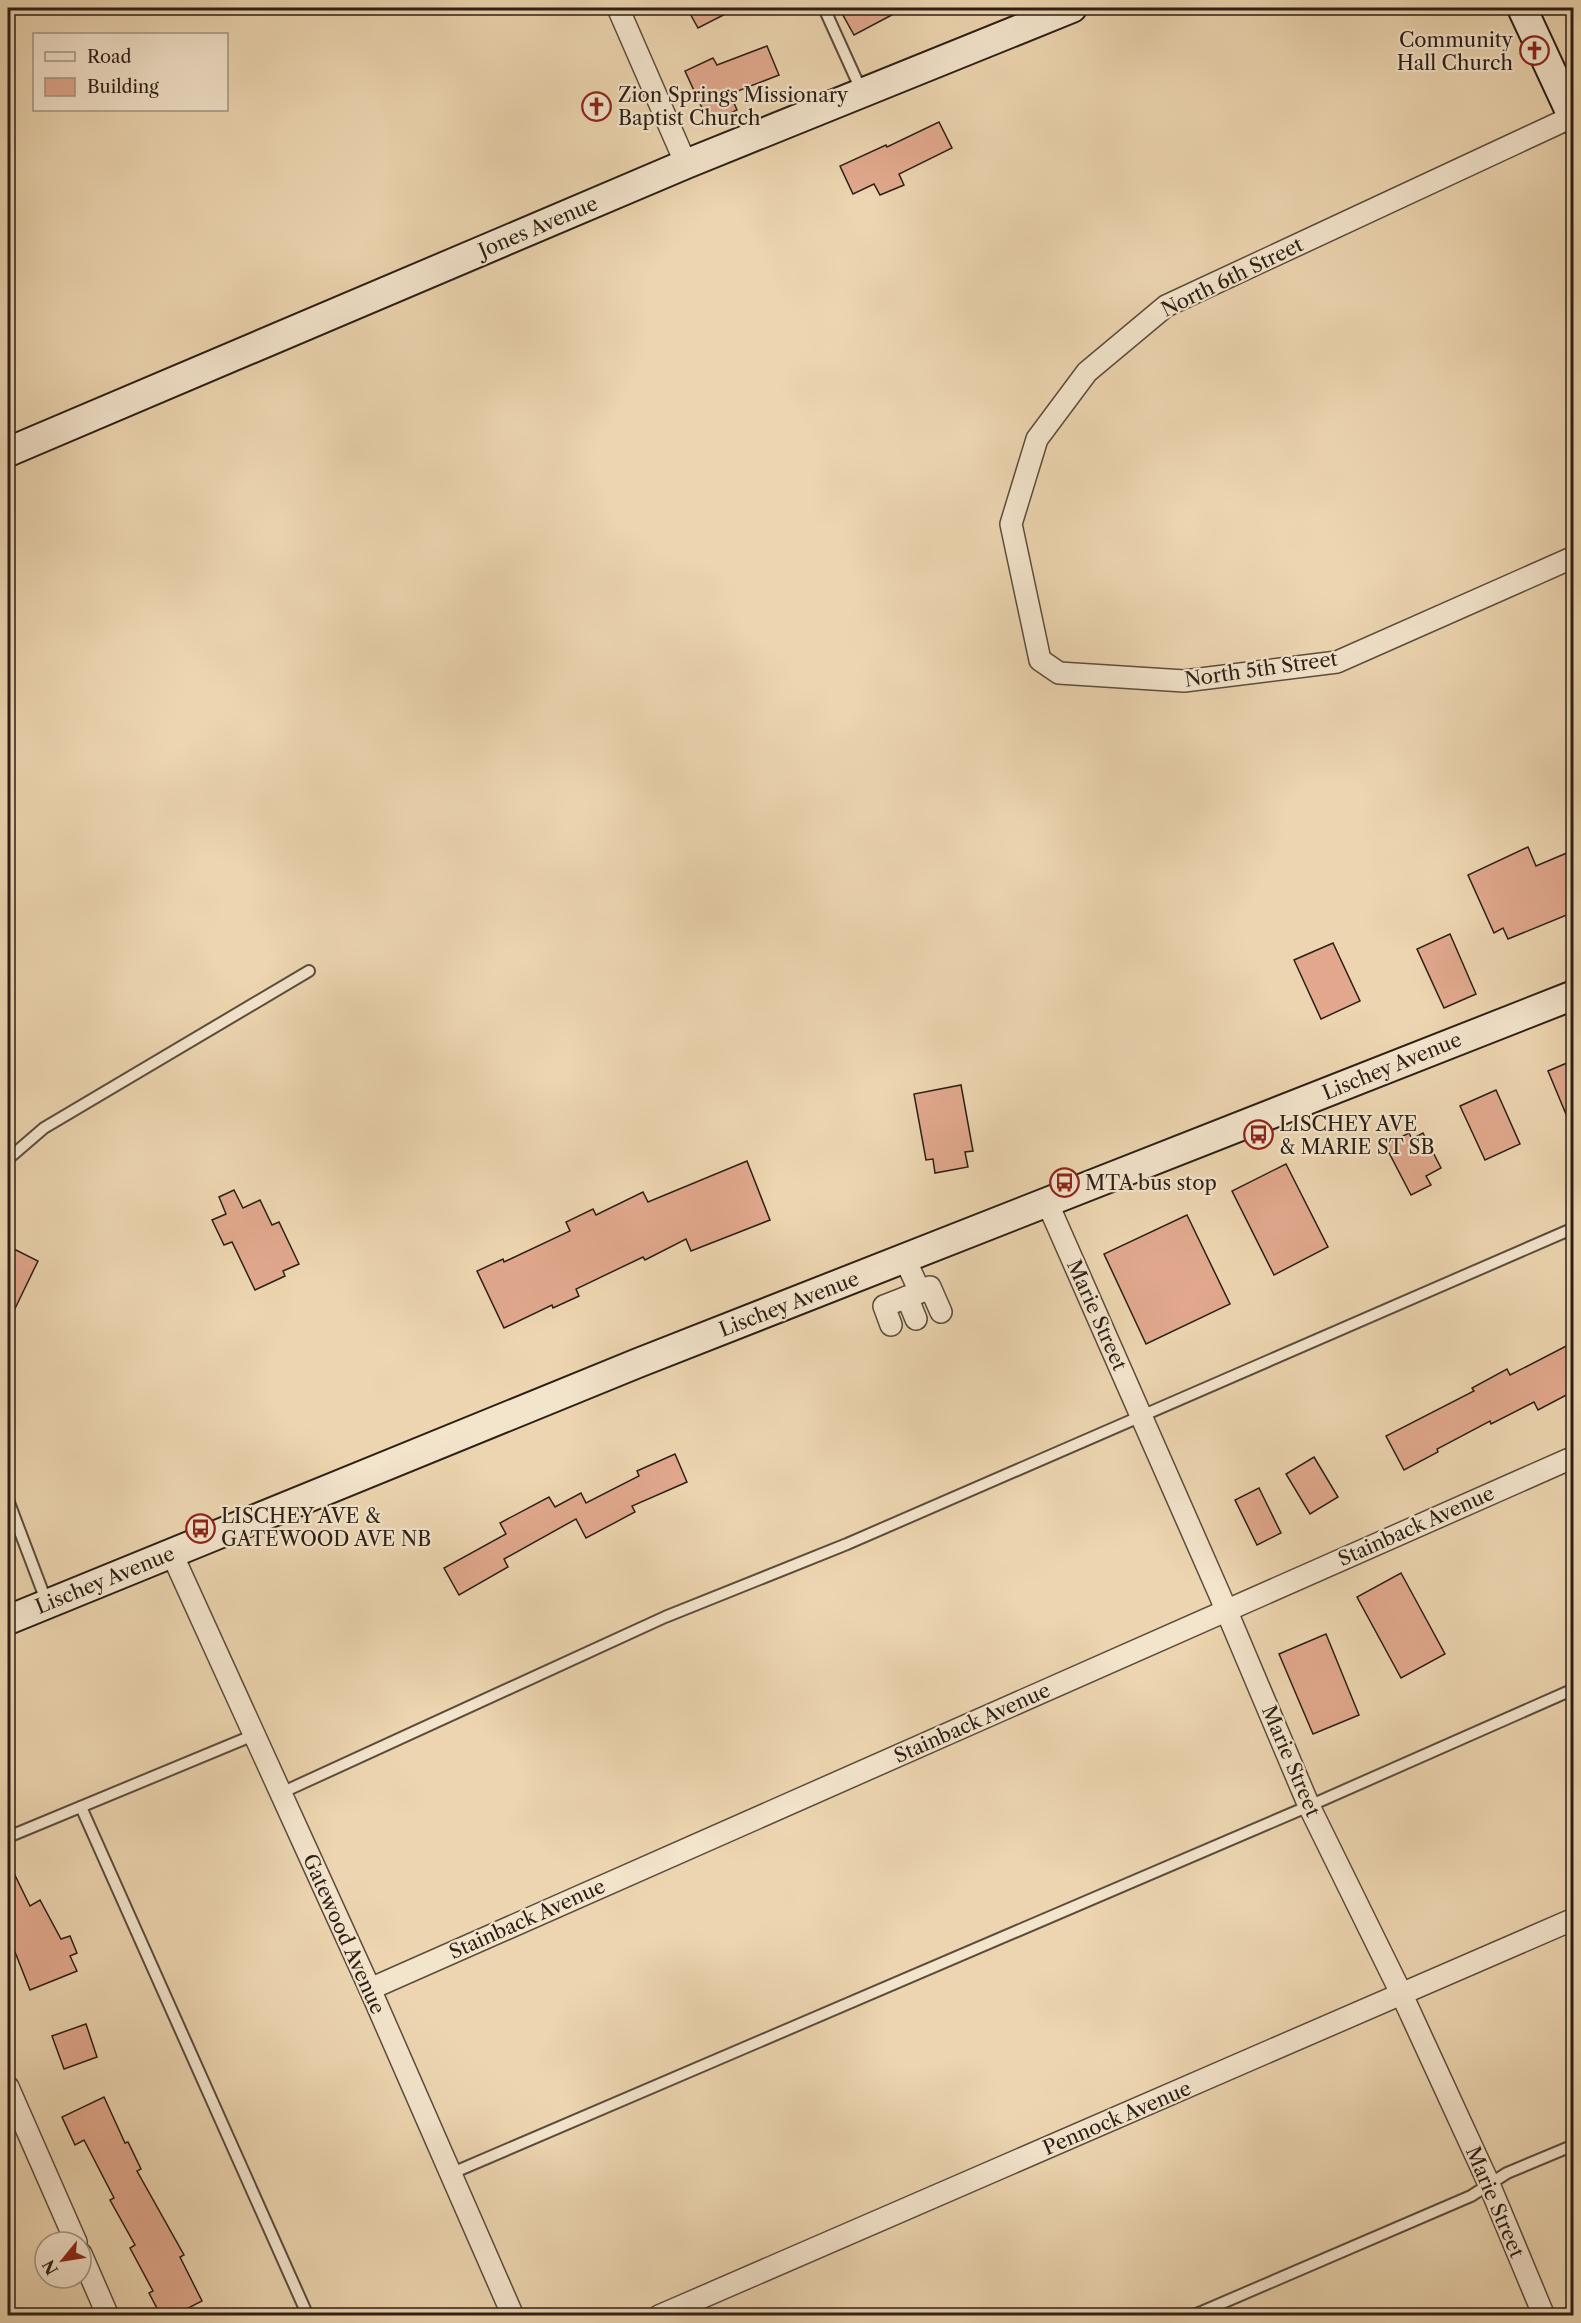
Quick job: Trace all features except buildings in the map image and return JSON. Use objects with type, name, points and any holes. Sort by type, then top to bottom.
[{"type":"street","points":[[618,8],[686,164]]},
{"type":"street","name":"Jones Avenue","points":[[8,452],[686,164],[1072,8]]},
{"type":"street","points":[[1522,8],[1573,117]]},
{"type":"street","name":"North 6th Street","points":[[1040,660],[1011,525],[1037,439],[1087,372],[1166,306],[1573,117]]},
{"type":"street","name":"North 5th Street","points":[[1040,660],[1059,674],[1184,681],[1337,662],[1574,556]]},
{"type":"street","name":"Lischey Avenue","points":[[8,1620],[638,1363],[1574,995]]},
{"type":"street","name":"Marie Street","points":[[1047,1202],[1142,1416],[1309,1806],[1402,1995],[1489,2184],[1544,2316]]},
{"type":"street","points":[[905,1259],[916,1319]]},
{"type":"street","points":[[891,1325],[884,1306],[930,1287],[941,1312]]},
{"type":"street","name":"Stainback Avenue","points":[[370,1989],[1574,1457]]},
{"type":"street","name":"Gatewood Avenue","points":[[172,1554],[370,1989],[513,2316]]},
{"type":"street","name":"Pennock Avenue","points":[[660,2316],[1574,1919]]},
{"type":"street","points":[[8,2087],[71,2230]]},
{"type":"street","points":[[93,2282],[108,2316]]},
{"type":"lane","points":[[824,8],[862,93]]},
{"type":"lane","points":[[8,1159],[44,1128],[309,970]]},
{"type":"lane","points":[[280,1794],[665,1617],[847,1544],[1574,1228]]},
{"type":"lane","points":[[8,1500],[47,1603]]},
{"type":"lane","points":[[450,2174],[1309,1806],[1574,1689]]},
{"type":"lane","points":[[8,1837],[254,1735]]},
{"type":"lane","points":[[81,1807],[308,2316]]},
{"type":"lane","points":[[1192,2316],[1471,2196],[1507,2174],[1574,2145]]},
{"type":"place","name":"Community Hall Church","points":[[1534,51]]},
{"type":"place","name":"Zion Springs Missionary Baptist Church","points":[[597,106]]},
{"type":"place","name":"LISCHEY AVE & MARIE ST SB","points":[[1258,1135]]},
{"type":"place","name":"MTA bus stop","points":[[1064,1183]]},
{"type":"place","name":"LISCHEY AVE & GATEWOOD AVE NB","points":[[200,1528]]}]
